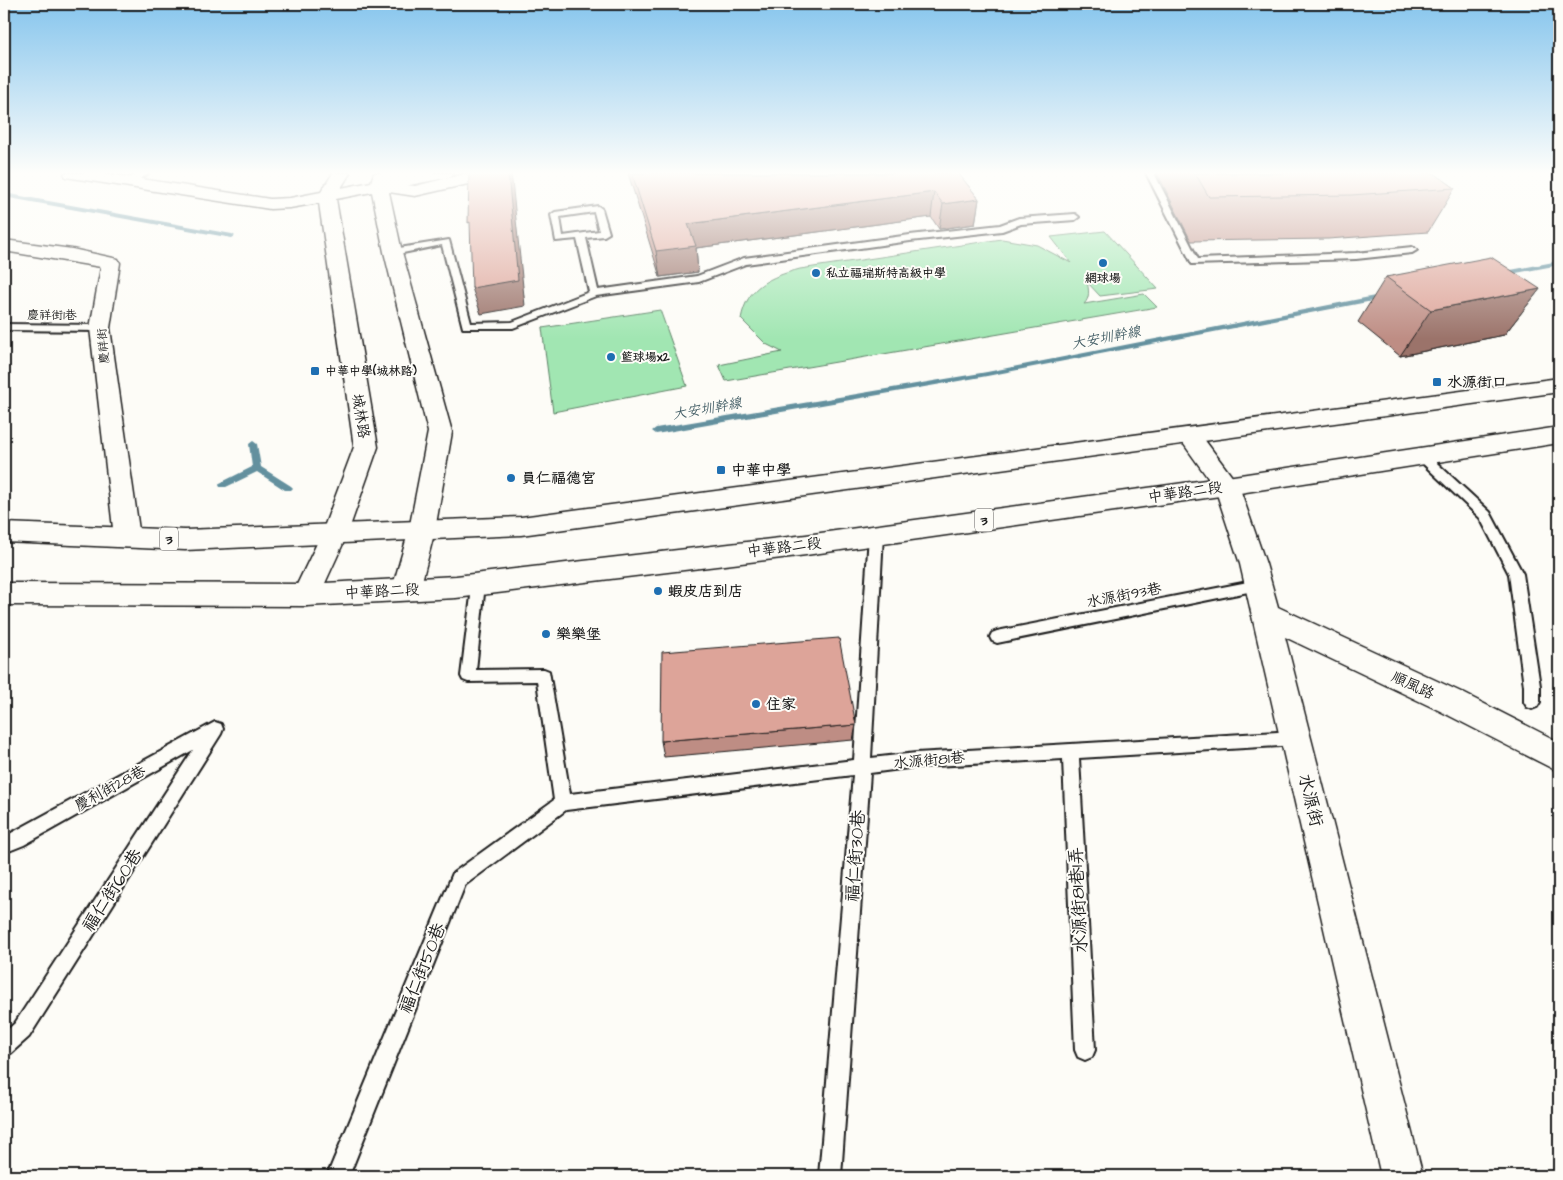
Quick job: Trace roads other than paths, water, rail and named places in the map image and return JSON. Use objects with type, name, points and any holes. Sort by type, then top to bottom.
[{"type":"main road","name":"城林路","points":[[306,594],[334,535],[366,447],[332,228]]},
{"type":"main road","points":[[390,228],[393,252],[440,432],[422,530],[406,589]]},
{"type":"main road","name":"慶祥街","points":[[4,246],[111,263],[100,328],[127,537]]},
{"type":"main road","name":"3","points":[[4,533],[185,540],[521,526],[1559,385]]},
{"type":"main road","name":"中華路二段","points":[[4,594],[306,594],[438,589],[876,535],[1227,486],[1559,435]]},
{"type":"main road","name":"水源街","points":[[1190,436],[1227,486],[1253,564],[1402,1176]]},
{"type":"main road","name":"順風路","points":[[1262,600],[1559,758]]},
{"type":"lane","points":[[558,228],[560,239],[604,234],[603,228]]},
{"type":"lane","points":[[393,252],[446,242],[467,326],[513,325],[594,293],[699,279],[744,261],[910,238],[1001,228]]},
{"type":"lane","points":[[1178,228],[1195,262],[1356,256],[1412,250]]},
{"type":"lane","points":[[581,236],[594,293]]},
{"type":"lane","name":"慶祥街1巷","points":[[4,328],[100,328]]},
{"type":"lane","points":[[1422,456],[1485,515],[1516,574],[1532,686],[1532,702]]},
{"type":"lane","name":"福仁街30巷","points":[[830,1176],[862,766],[876,535]]},
{"type":"lane","points":[[478,584],[468,676],[544,675],[563,803]]},
{"type":"lane","name":"水源街93巷","points":[[997,637],[1262,600]]},
{"type":"lane","name":"慶利街28巷","points":[[4,845],[215,729]]},
{"type":"lane","name":"福仁街60巷","points":[[4,1046],[22,1030],[215,729]]},
{"type":"lane","name":"水源街81巷","points":[[563,803],[916,760],[1296,738]]},
{"type":"lane","name":"水源街81巷1弄","points":[[1072,750],[1085,1050]]},
{"type":"lane","name":"福仁街50巷","points":[[338,1176],[459,878],[563,803]]},
{"type":"waterway","name":"大安圳幹線","points":[[188,228],[232,236]]},
{"type":"waterway","name":"大安圳幹線","points":[[1500,274],[1559,263]]},
{"type":"waterway","name":"大安圳幹線","points":[[656,431],[987,374],[1385,296]]},
{"type":"waterway","name":"大安圳幹線","points":[[253,444],[257,468]]},
{"type":"waterway","points":[[223,485],[257,468]]},
{"type":"waterway","name":"大安圳幹線","points":[[257,468],[288,488]]},
{"type":"place","name":"網球場","points":[[1103,263]]},
{"type":"place","name":"私立福瑞斯特高級中學","points":[[816,273]]},
{"type":"place","name":"籃球場x2","points":[[611,357]]},
{"type":"place","name":"中華中學(城林路)","points":[[315,371]]},
{"type":"place","name":"水源街口","points":[[1437,382]]},
{"type":"place","name":"中華中學","points":[[721,470]]},
{"type":"place","name":"員仁福德宮","points":[[511,478]]},
{"type":"place","name":"蝦皮店到店","points":[[658,591]]},
{"type":"place","name":"樂樂堡","points":[[546,634]]},
{"type":"place","name":"住家","points":[[756,704]]}]
